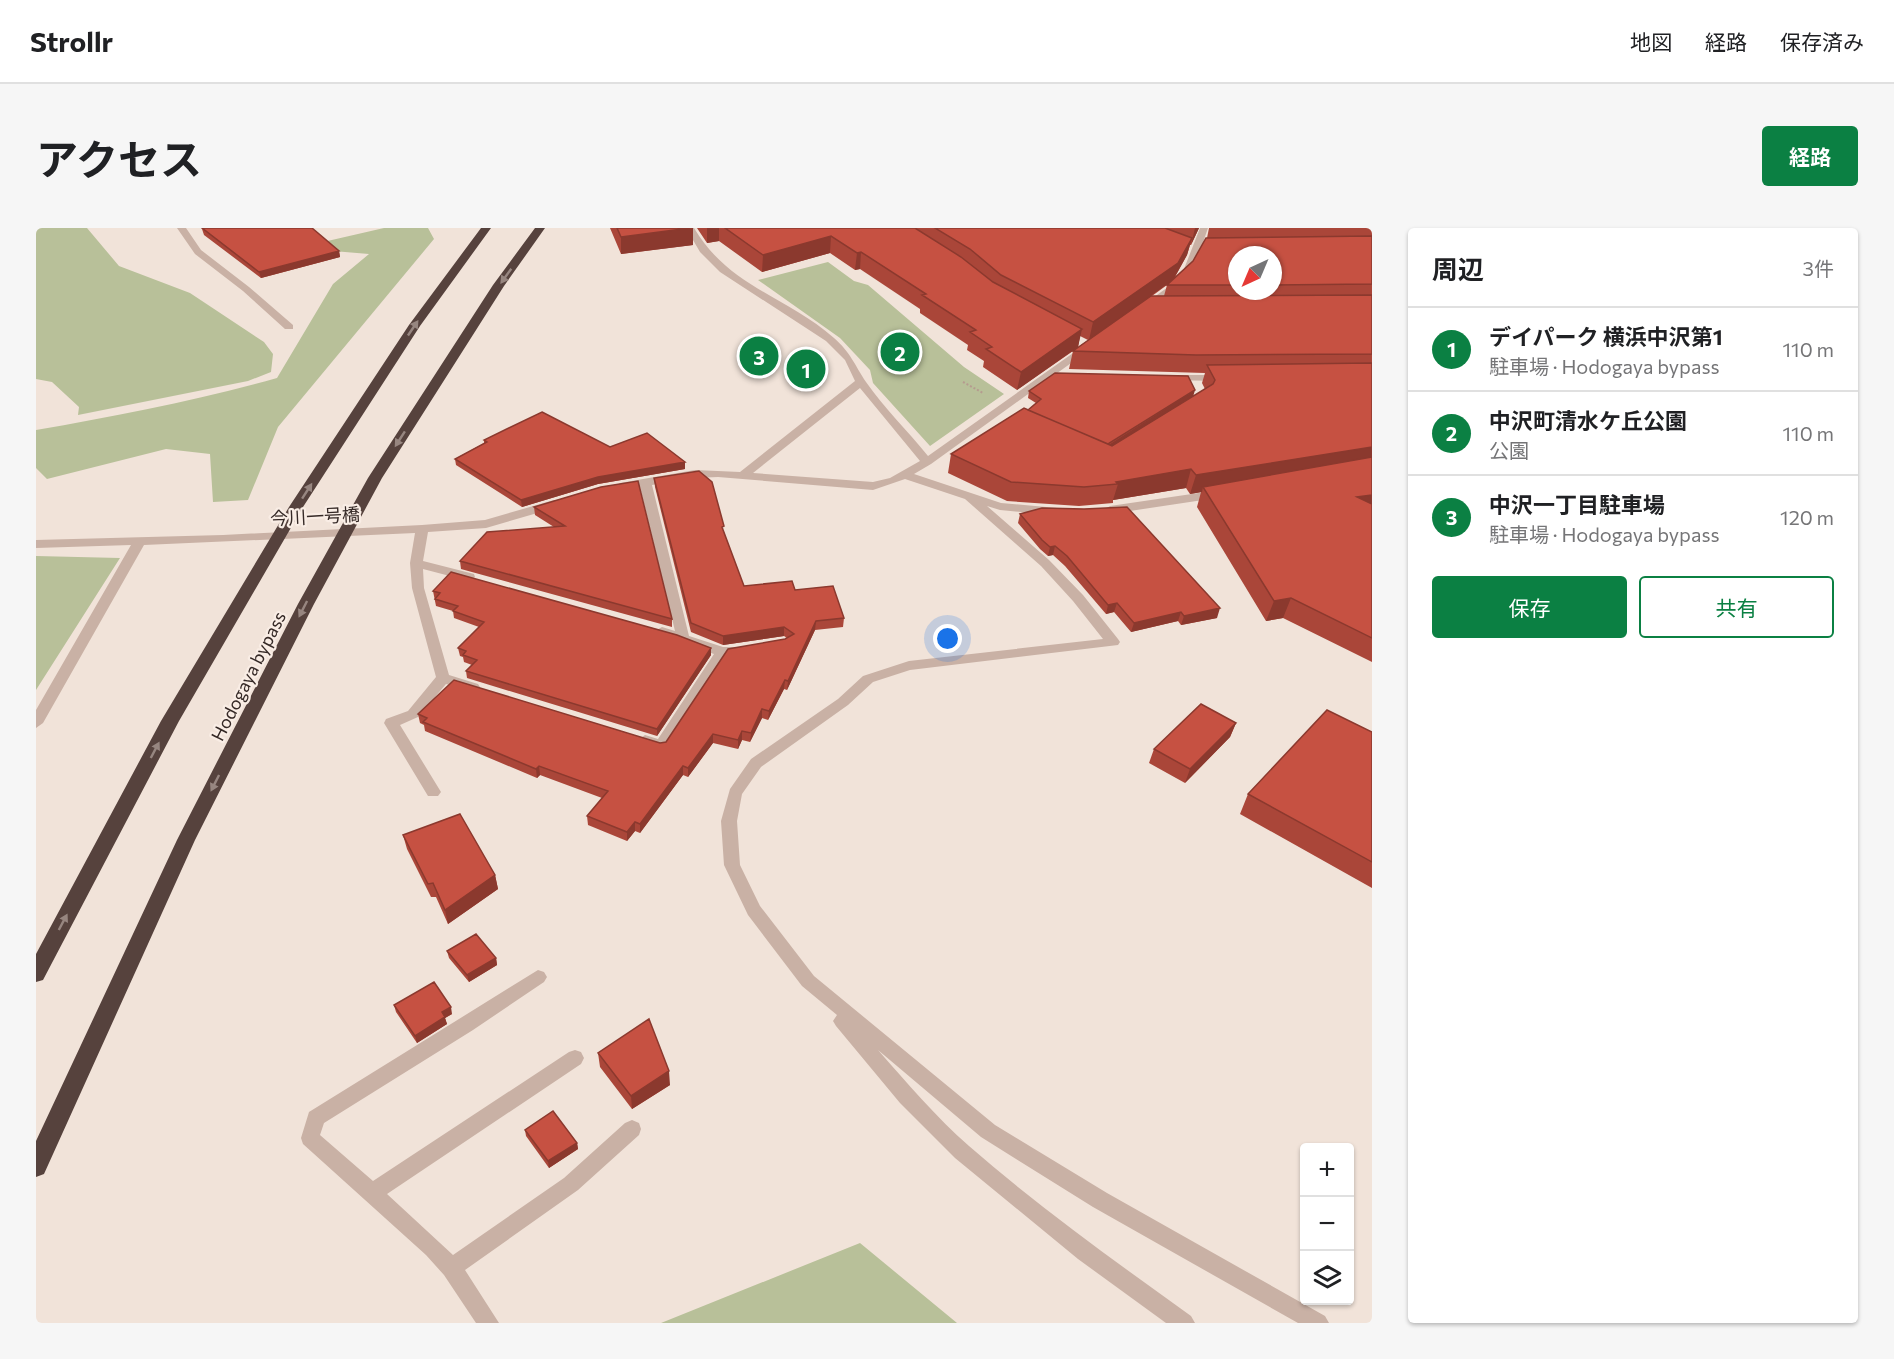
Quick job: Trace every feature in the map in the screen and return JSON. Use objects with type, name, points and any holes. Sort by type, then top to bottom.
[{"type":"highway","points":[[36,974],[170,721],[296,507],[415,325],[486,228]]},
{"type":"highway","name":"Hodogaya bypass","points":[[36,1166],[186,840],[306,604],[375,478],[499,285],[540,228]]},
{"type":"street","points":[[181,228],[198,252],[246,289],[289,327]]},
{"type":"street","points":[[690,228],[702,248],[720,267],[837,347],[857,369],[861,382],[927,462]]},
{"type":"street","points":[[1136,314],[1178,284],[1189,269],[1191,250],[1204,228]]},
{"type":"street","points":[[1191,250],[1207,250]]},
{"type":"street","points":[[1145,308],[1169,308]]},
{"type":"street","points":[[610,488],[695,474],[718,473],[873,486],[905,475],[1004,413],[1085,344],[1099,340]]},
{"type":"street","points":[[1050,374],[1073,375]]},
{"type":"street","points":[[1156,377],[1236,378]]},
{"type":"street","points":[[1191,378],[1198,393]]},
{"type":"street","points":[[741,476],[861,382]]},
{"type":"street","points":[[905,475],[1000,506],[1036,511],[1065,511]]},
{"type":"street","points":[[645,482],[683,637]]},
{"type":"street","points":[[1096,510],[1117,510],[1228,492]]},
{"type":"street","points":[[970,497],[1045,563],[1078,598],[1113,642],[909,666],[868,679],[843,702],[756,763],[735,793],[729,821],[732,865],[754,910],[808,981],[907,1097],[962,1152],[1085,1252],[1184,1323]]},
{"type":"street","name":"今川一号橋","points":[[36,544],[223,539],[486,524],[565,500]]},
{"type":"street","points":[[416,529],[418,588],[443,678]]},
{"type":"street","points":[[36,723],[139,542]]},
{"type":"street","points":[[416,563],[483,581]]},
{"type":"street","points":[[649,628],[683,637],[722,652],[742,649]]},
{"type":"street","points":[[628,735],[661,745],[722,652]]},
{"type":"street","points":[[443,678],[486,691]]},
{"type":"street","points":[[433,792],[391,723],[413,714],[443,678]]},
{"type":"street","points":[[488,1323],[452,1268],[433,1248],[310,1138],[316,1118],[467,1025],[538,977]]},
{"type":"street","points":[[808,981],[988,1131],[1100,1200],[1318,1323]]},
{"type":"street","points":[[372,1193],[575,1058]]},
{"type":"street","points":[[452,1268],[571,1184],[632,1129]]},
{"type":"green space","points":[[36,228],[87,228],[119,266],[190,293],[264,342],[273,354],[271,372],[248,381],[78,415],[79,407],[52,382],[36,379]]},
{"type":"green space","points":[[384,228],[428,228],[434,239],[278,427],[248,500],[213,502],[210,454],[166,449],[47,479],[36,468],[36,430],[157,407],[277,378],[333,284],[369,254],[297,248]]},
{"type":"green space","points":[[828,262],[854,281],[868,285],[964,367],[1004,394],[930,446],[873,383],[870,370],[840,338],[758,280]]},
{"type":"green space","points":[[36,556],[120,558],[36,690]]},
{"type":"green space","points":[[860,1243],[957,1323],[661,1323]]},
{"type":"building","points":[[202,228],[312,228],[339,251],[259,272]]},
{"type":"building","points":[[617,228],[690,228],[621,237]]},
{"type":"building","points":[[725,228],[915,228],[961,257],[993,282],[1082,329],[1021,372],[986,349],[992,347],[970,332],[976,330],[922,295],[926,294],[861,252],[857,253],[831,236],[763,255]]},
{"type":"building","points":[[935,228],[1165,228],[1192,238],[1178,263],[1093,322],[1001,275],[970,249]]},
{"type":"building","points":[[1372,236],[1372,284],[1282,285],[1282,246],[1228,246],[1228,285],[1167,285],[1193,261],[1206,238]]},
{"type":"building","points":[[1282,295],[1372,295],[1372,354],[1196,355],[1073,351],[1151,296],[1228,296],[1228,300],[1282,300]]},
{"type":"building","points":[[1372,363],[1372,447],[1196,475],[1191,469],[1116,482],[1118,484],[1084,487],[1011,482],[951,454],[1024,408],[1112,446],[1213,384],[1215,380],[1207,365]]},
{"type":"building","points":[[1055,373],[1188,376],[1195,390],[1108,444],[1028,410],[1041,399],[1029,391]]},
{"type":"building","points":[[542,412],[610,447],[647,433],[685,462],[598,477],[521,500],[455,459],[487,442],[484,440]]},
{"type":"building","points":[[1372,457],[1372,495],[1357,497],[1372,504],[1372,638],[1291,598],[1274,601],[1203,487]]},
{"type":"building","points":[[699,471],[712,482],[724,526],[722,527],[744,586],[792,581],[795,590],[833,586],[844,618],[816,621],[788,681],[785,680],[769,711],[762,709],[751,733],[742,731],[738,740],[713,734],[688,768],[683,766],[640,824],[635,822],[627,832],[587,816],[608,791],[539,766],[536,769],[423,722],[427,718],[418,714],[454,680],[660,743],[666,742],[728,649],[785,639],[794,634],[784,627],[723,636],[691,623],[654,478]]},
{"type":"building","points":[[638,481],[672,619],[460,561],[487,532],[565,526],[534,507],[601,487]]},
{"type":"building","points":[[1127,507],[1220,608],[1184,616],[1181,612],[1134,623],[1117,603],[1108,605],[1067,556],[1055,546],[1050,547],[1042,540],[1020,514],[1042,508]]},
{"type":"building","points":[[451,572],[677,635],[711,648],[657,729],[466,671],[477,660],[463,655],[466,651],[458,648],[484,622],[453,611],[458,606],[435,599],[440,593],[433,591]]},
{"type":"building","points":[[1201,704],[1236,723],[1190,769],[1154,749]]},
{"type":"building","points":[[1327,710],[1372,732],[1372,862],[1248,794]]},
{"type":"building","points":[[460,814],[495,875],[445,910],[433,883],[428,884],[403,835]]},
{"type":"building","points":[[476,934],[496,958],[467,975],[447,951]]},
{"type":"building","points":[[434,982],[451,1007],[442,1012],[445,1017],[415,1036],[394,1005]]},
{"type":"building","points":[[649,1019],[669,1071],[631,1096],[598,1053]]},
{"type":"building","points":[[553,1111],[577,1143],[548,1161],[525,1130]]},
{"type":"place","name":"中沢町清水ケ丘公園","points":[[900,352]]},
{"type":"place","name":"中沢一丁目駐車場","points":[[759,356]]},
{"type":"place","name":"デイパーク 横浜中沢第1","points":[[806,369]]}]
